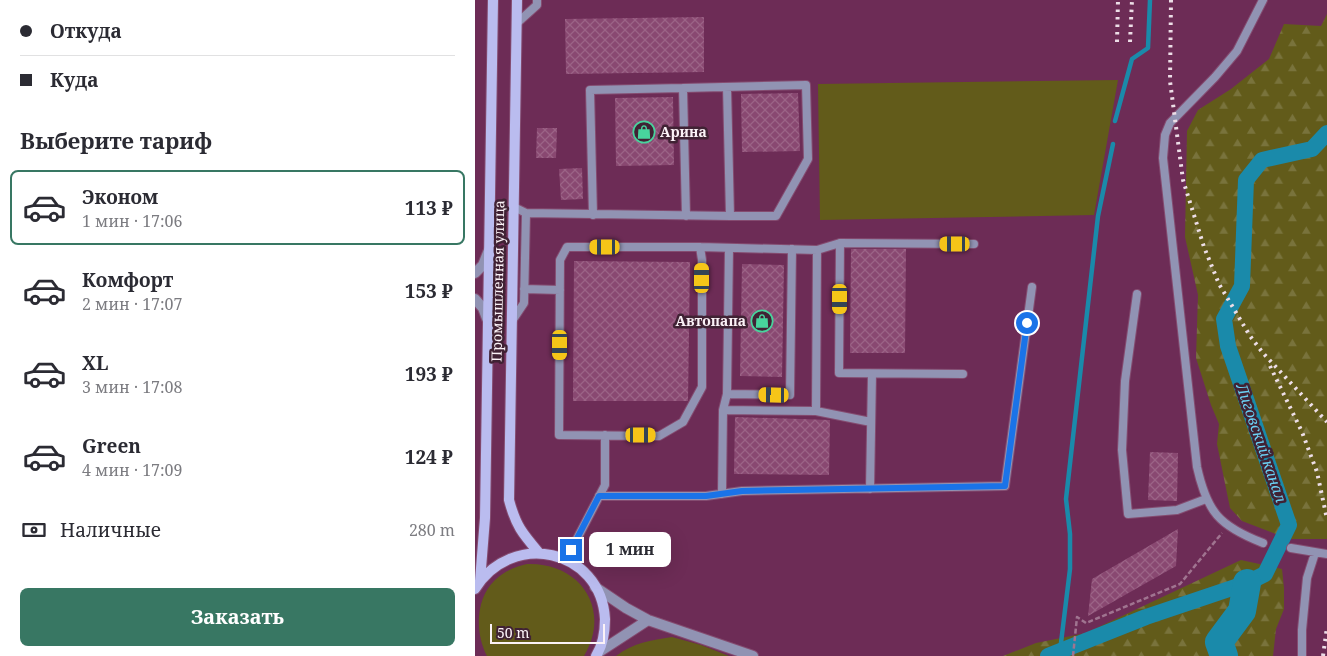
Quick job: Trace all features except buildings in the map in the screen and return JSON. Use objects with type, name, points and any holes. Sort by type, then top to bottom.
[{"type":"street","name":"Промышленная улица","points":[[477,585],[485,518],[493,0]]},
{"type":"street","name":"Промышленная улица","points":[[517,0],[509,500],[515,521],[523,535],[539,553]]},
{"type":"street","points":[[475,273],[483,265],[490,249]]},
{"type":"street","points":[[475,299],[483,308],[489,325]]},
{"type":"street","points":[[477,585],[489,571],[500,563],[526,554],[553,555],[565,560],[587,576],[601,599],[605,619],[603,640],[597,654]]},
{"type":"street","points":[[595,587],[648,620],[753,656]]},
{"type":"street","points":[[597,654],[648,620]]},
{"type":"lane","points":[[517,23],[537,5],[537,0]]},
{"type":"lane","points":[[1263,0],[1237,51],[1175,117],[1165,135],[1163,158],[1197,467],[1202,490],[1214,513],[1227,526],[1263,542]]},
{"type":"lane","points":[[514,207],[526,213],[593,215],[776,216],[808,159],[806,85],[591,90],[593,215]]},
{"type":"lane","points":[[727,87],[730,216]]},
{"type":"lane","points":[[683,88],[686,216]]},
{"type":"lane","points":[[511,323],[524,303],[526,213]]},
{"type":"lane","points":[[840,243],[839,373],[963,374]]},
{"type":"lane","points":[[700,247],[702,260],[702,387],[683,422],[659,436],[559,435],[560,260],[567,247],[700,247],[817,250],[840,243],[974,244]]},
{"type":"lane","points":[[722,494],[723,410],[727,394],[729,248]]},
{"type":"lane","points":[[727,394],[790,395],[793,249]]},
{"type":"lane","points":[[816,412],[817,250]]},
{"type":"lane","points":[[599,496],[706,496],[742,491],[1005,486],[1032,287]]},
{"type":"lane","points":[[524,289],[560,290]]},
{"type":"lane","points":[[1137,294],[1125,381],[1122,450],[1128,514],[1177,510],[1206,499]]},
{"type":"lane","points":[[870,489],[872,374]]},
{"type":"lane","points":[[723,410],[816,412],[871,422]]},
{"type":"lane","points":[[565,560],[605,485],[605,435]]},
{"type":"lane","points":[[1291,548],[1327,554]]},
{"type":"lane","points":[[1301,656],[1307,578],[1315,553]]},
{"type":"path","points":[[1073,656],[1077,617],[1086,623],[1180,584],[1227,526]]},
{"type":"green space","points":[[1327,14],[1327,539],[1289,539],[1242,521],[1230,508],[1217,444],[1219,424],[1196,358],[1198,295],[1185,237],[1187,131],[1198,110],[1231,89],[1269,59],[1284,24],[1321,26]]},
{"type":"green space","points":[[1118,80],[1094,215],[820,220],[818,84]]},
{"type":"green space","points":[[1241,560],[1282,569],[1284,609],[1276,629],[1273,656],[1003,656],[1036,643],[1086,633]]},
{"type":"green space","points":[[527,564],[546,565],[562,571],[576,580],[586,592],[592,606],[594,622],[592,638],[584,656],[487,656],[480,637],[479,627],[479,616],[484,597],[488,588],[498,577],[518,566]]},
{"type":"green space","points":[[672,637],[701,645],[729,656],[616,656],[636,645]]},
{"type":"waterway","points":[[1115,121],[1132,59],[1148,48],[1150,0]]},
{"type":"waterway","name":"Лиговский канал","points":[[1048,656],[1146,617],[1247,583],[1265,574],[1289,525],[1228,346],[1224,319],[1242,286],[1246,180],[1262,160],[1312,149],[1327,133]]},
{"type":"waterway","points":[[1060,651],[1070,569],[1070,534],[1066,499],[1098,216],[1113,144]]},
{"type":"waterway","points":[[1224,656],[1219,642],[1242,611],[1247,583]]},
{"type":"railway","points":[[1117,42],[1118,0]]},
{"type":"railway","points":[[1130,42],[1132,0]]},
{"type":"railway","points":[[1171,0],[1170,81],[1183,180],[1204,247],[1219,284],[1250,336],[1263,353],[1327,422]]},
{"type":"railway","points":[[1270,366],[1302,432],[1317,472],[1327,519]]},
{"type":"railway","points":[[1323,656],[1327,627]]},
{"type":"place","name":"Арина","points":[[644,132]]},
{"type":"place","name":"Автопапа","points":[[762,321]]},
{"type":"route","points":[[571,550],[599,496],[706,496],[742,491],[1005,486],[1027,323]]}]
